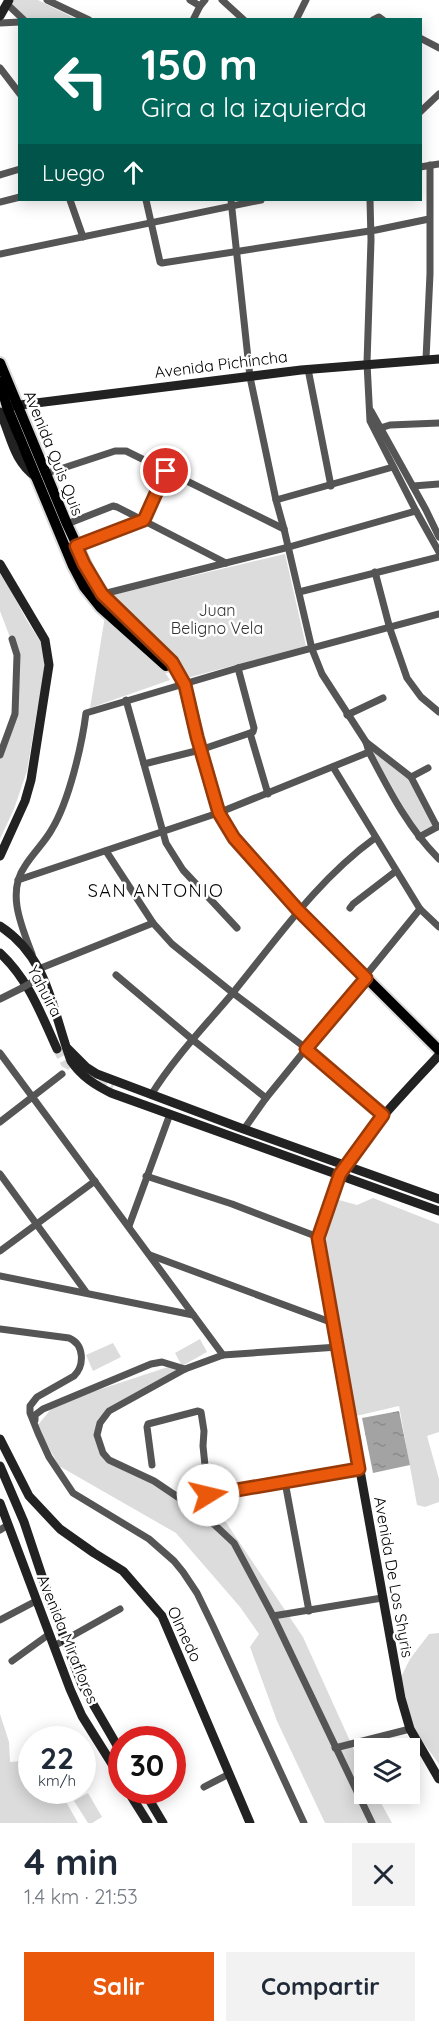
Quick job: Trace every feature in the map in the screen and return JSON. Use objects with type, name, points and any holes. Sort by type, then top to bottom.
[{"type":"main road","name":"Avenida Quis Quis","points":[[0,363],[19,405],[41,475],[71,548],[84,564],[102,594],[172,662],[183,689],[219,813],[234,838],[298,910],[439,1050]]},
{"type":"main road","name":"Avenida Quis Quis","points":[[0,382],[4,410],[67,524],[73,566],[91,598],[164,664],[183,689]]},
{"type":"street","points":[[47,0],[85,18]]},
{"type":"street","points":[[190,0],[203,3],[194,18]]},
{"type":"street","points":[[222,0],[242,18]]},
{"type":"street","points":[[297,18],[306,0]]},
{"type":"street","points":[[0,15],[7,2],[22,18]]},
{"type":"street","points":[[0,23],[18,22]]},
{"type":"street","points":[[422,39],[439,48]]},
{"type":"street","points":[[0,68],[18,91]]},
{"type":"street","points":[[422,110],[439,94]]},
{"type":"street","points":[[422,100],[428,104]]},
{"type":"street","points":[[422,167],[439,164]]},
{"type":"street","points":[[426,359],[430,274],[430,165]]},
{"type":"street","points":[[0,175],[18,170]]},
{"type":"street","points":[[0,202],[18,198]]},
{"type":"street","points":[[70,201],[82,237]]},
{"type":"street","points":[[146,201],[160,262],[372,231],[429,219]]},
{"type":"street","points":[[0,254],[150,223],[231,203],[251,201]]},
{"type":"street","points":[[370,201],[372,231],[367,363],[370,421],[378,428],[413,486],[439,537]]},
{"type":"street","points":[[231,203],[250,376],[276,500],[312,649],[322,674],[366,742],[411,777],[438,827],[419,837]]},
{"type":"street","name":"Avenida Pichincha","points":[[4,410],[19,405],[308,369],[439,359]]},
{"type":"street","points":[[308,369],[332,486]]},
{"type":"street","points":[[378,428],[439,423]]},
{"type":"street","points":[[378,428],[393,467],[439,552]]},
{"type":"street","points":[[41,475],[121,450],[284,529]]},
{"type":"street","points":[[276,500],[393,467]]},
{"type":"street","points":[[71,548],[144,520],[166,471]]},
{"type":"street","points":[[413,486],[439,484]]},
{"type":"street","points":[[67,524],[113,506],[226,563]]},
{"type":"street","points":[[91,598],[289,548],[416,511]]},
{"type":"street","points":[[299,592],[439,557]]},
{"type":"street","points":[[0,564],[45,640],[49,665],[31,780],[25,801],[0,856]]},
{"type":"street","points":[[375,572],[390,629],[407,678],[421,697],[439,712]]},
{"type":"street","points":[[239,1131],[170,1114],[111,1093],[92,1084],[77,1070],[61,1047],[45,981],[32,954],[16,906],[18,880],[23,868],[53,828],[66,796],[86,713],[126,700],[183,689],[238,669],[439,614]]},
{"type":"street","points":[[0,755],[15,714],[17,655],[12,639]]},
{"type":"street","points":[[238,669],[268,794]]},
{"type":"street","points":[[347,715],[383,698]]},
{"type":"street","points":[[126,700],[163,833],[171,853],[183,870],[237,928]]},
{"type":"street","points":[[144,764],[200,750],[252,732]]},
{"type":"street","points":[[366,742],[369,752],[401,811],[419,837],[439,859]]},
{"type":"street","points":[[18,880],[219,813],[369,752]]},
{"type":"street","points":[[333,767],[420,909],[439,927]]},
{"type":"street","points":[[411,777],[428,768]]},
{"type":"street","points":[[151,1095],[170,1067],[233,993],[298,910],[354,853],[375,838]]},
{"type":"street","points":[[106,851],[153,923],[172,944],[306,1049],[383,1115]]},
{"type":"street","points":[[350,908],[396,872]]},
{"type":"street","points":[[239,1131],[420,909]]},
{"type":"street","points":[[40,968],[153,923]]},
{"type":"street","points":[[0,926],[13,934],[32,954]]},
{"type":"street","name":"Yahuira","points":[[0,953],[29,987],[61,1047]]},
{"type":"street","points":[[116,975],[266,1098]]},
{"type":"street","points":[[0,999],[34,981],[45,981]]},
{"type":"street","points":[[61,1047],[97,1074],[340,1174],[439,1211]]},
{"type":"street","points":[[0,1053],[223,1355]]},
{"type":"street","name":"Avenida De Los Shyris","points":[[439,1055],[383,1115],[346,1164],[340,1174],[318,1238],[401,1698],[410,1729],[439,1779]]},
{"type":"street","points":[[0,1122],[62,1074]]},
{"type":"street","points":[[112,1087],[239,1131],[346,1164],[439,1198]]},
{"type":"street","points":[[129,1226],[170,1114]]},
{"type":"street","points":[[0,1174],[86,1292]]},
{"type":"street","points":[[146,1176],[232,1204],[318,1238]]},
{"type":"street","points":[[0,1251],[95,1181]]},
{"type":"street","points":[[150,1255],[333,1323]]},
{"type":"street","points":[[0,1276],[193,1315]]},
{"type":"street","points":[[0,1329],[75,1340],[81,1352],[81,1366],[74,1376],[37,1397],[32,1402],[30,1410],[49,1457],[73,1493],[149,1539],[183,1572],[197,1593],[213,1626],[304,1823]]},
{"type":"street","points":[[338,1347],[223,1355],[185,1369],[109,1411],[100,1423],[98,1435],[103,1453],[109,1460],[150,1478],[203,1514],[234,1544],[273,1617],[372,1823]]},
{"type":"street","points":[[35,1426],[35,1415],[43,1409],[130,1372],[160,1362],[185,1369]]},
{"type":"street","points":[[152,1465],[148,1424],[201,1412],[208,1495],[203,1514]]},
{"type":"street","name":"Olmedo","points":[[0,1439],[29,1496],[60,1529],[123,1571],[162,1616],[250,1823]]},
{"type":"street","name":"Avenida Miraflores","points":[[0,1466],[24,1522],[82,1685],[108,1730]]},
{"type":"street","points":[[208,1495],[359,1469]]},
{"type":"street","points":[[285,1482],[309,1611]]},
{"type":"street","name":"Avenida Miraflores","points":[[0,1503],[4,1527],[82,1716],[108,1758]]},
{"type":"street","points":[[273,1617],[382,1598]]},
{"type":"street","points":[[0,1620],[36,1601]]},
{"type":"street","points":[[40,1613],[52,1606]]},
{"type":"street","points":[[54,1646],[120,1609]]},
{"type":"street","points":[[12,1661],[48,1635]]},
{"type":"street","points":[[334,1748],[410,1729]]},
{"type":"street","points":[[204,1787],[229,1774]]},
{"type":"street","points":[[136,1804],[148,1823]]},
{"type":"street","points":[[152,1804],[163,1823]]},
{"type":"green space","points":[[14,0],[38,0],[74,18],[27,18],[11,4]]},
{"type":"green space","name":"Juan Beligno Vela","points":[[285,554],[306,646],[187,678],[114,600],[112,595]]},
{"type":"green space","points":[[0,570],[42,644],[45,660],[27,771],[14,809],[0,839],[0,756],[12,711],[15,670],[14,648],[0,611]]},
{"type":"green space","points":[[105,616],[164,671],[170,680],[90,708]]},
{"type":"green space","points":[[371,743],[411,773],[438,823],[418,833],[373,753]]},
{"type":"green space","points":[[373,1198],[439,1224],[439,1432],[427,1436],[439,1479],[439,1502],[425,1507],[417,1505],[399,1406],[356,1416],[325,1236],[339,1200],[357,1205]]},
{"type":"green space","points":[[200,1339],[207,1352],[182,1366],[175,1353]]},
{"type":"green space","points":[[113,1343],[121,1357],[93,1371],[86,1355]]},
{"type":"green space","points":[[171,1366],[179,1369],[107,1408],[100,1419],[98,1429],[100,1452],[152,1481],[199,1513],[217,1509],[303,1637],[354,1750],[354,1804],[382,1804],[392,1823],[325,1823],[277,1721],[250,1647],[259,1634],[240,1607],[176,1533],[59,1466],[37,1426],[51,1409],[80,1396]]},
{"type":"green space","points":[[439,1633],[439,1764],[412,1727],[401,1677],[410,1659],[429,1634]]},
{"type":"green space","points":[[0,1714],[9,1742],[10,1762],[18,1761],[18,1804],[67,1804],[78,1823],[0,1823]]},
{"type":"green space","points":[[76,1804],[94,1804],[102,1817],[88,1823]]},
{"type":"water","points":[[399,1411],[410,1465],[373,1473],[362,1418]]},
{"type":"tunnel","points":[[57,1049],[65,1063],[113,1087]]},
{"type":"district","name":"SAN ANTONIO","points":[[156,890]]},
{"type":"route","points":[[166,471],[144,520],[76,546],[102,594],[177,669],[185,685],[186,696],[219,813],[234,838],[298,910],[366,978],[306,1049],[383,1115],[340,1174],[318,1238],[359,1469],[208,1495]]}]
